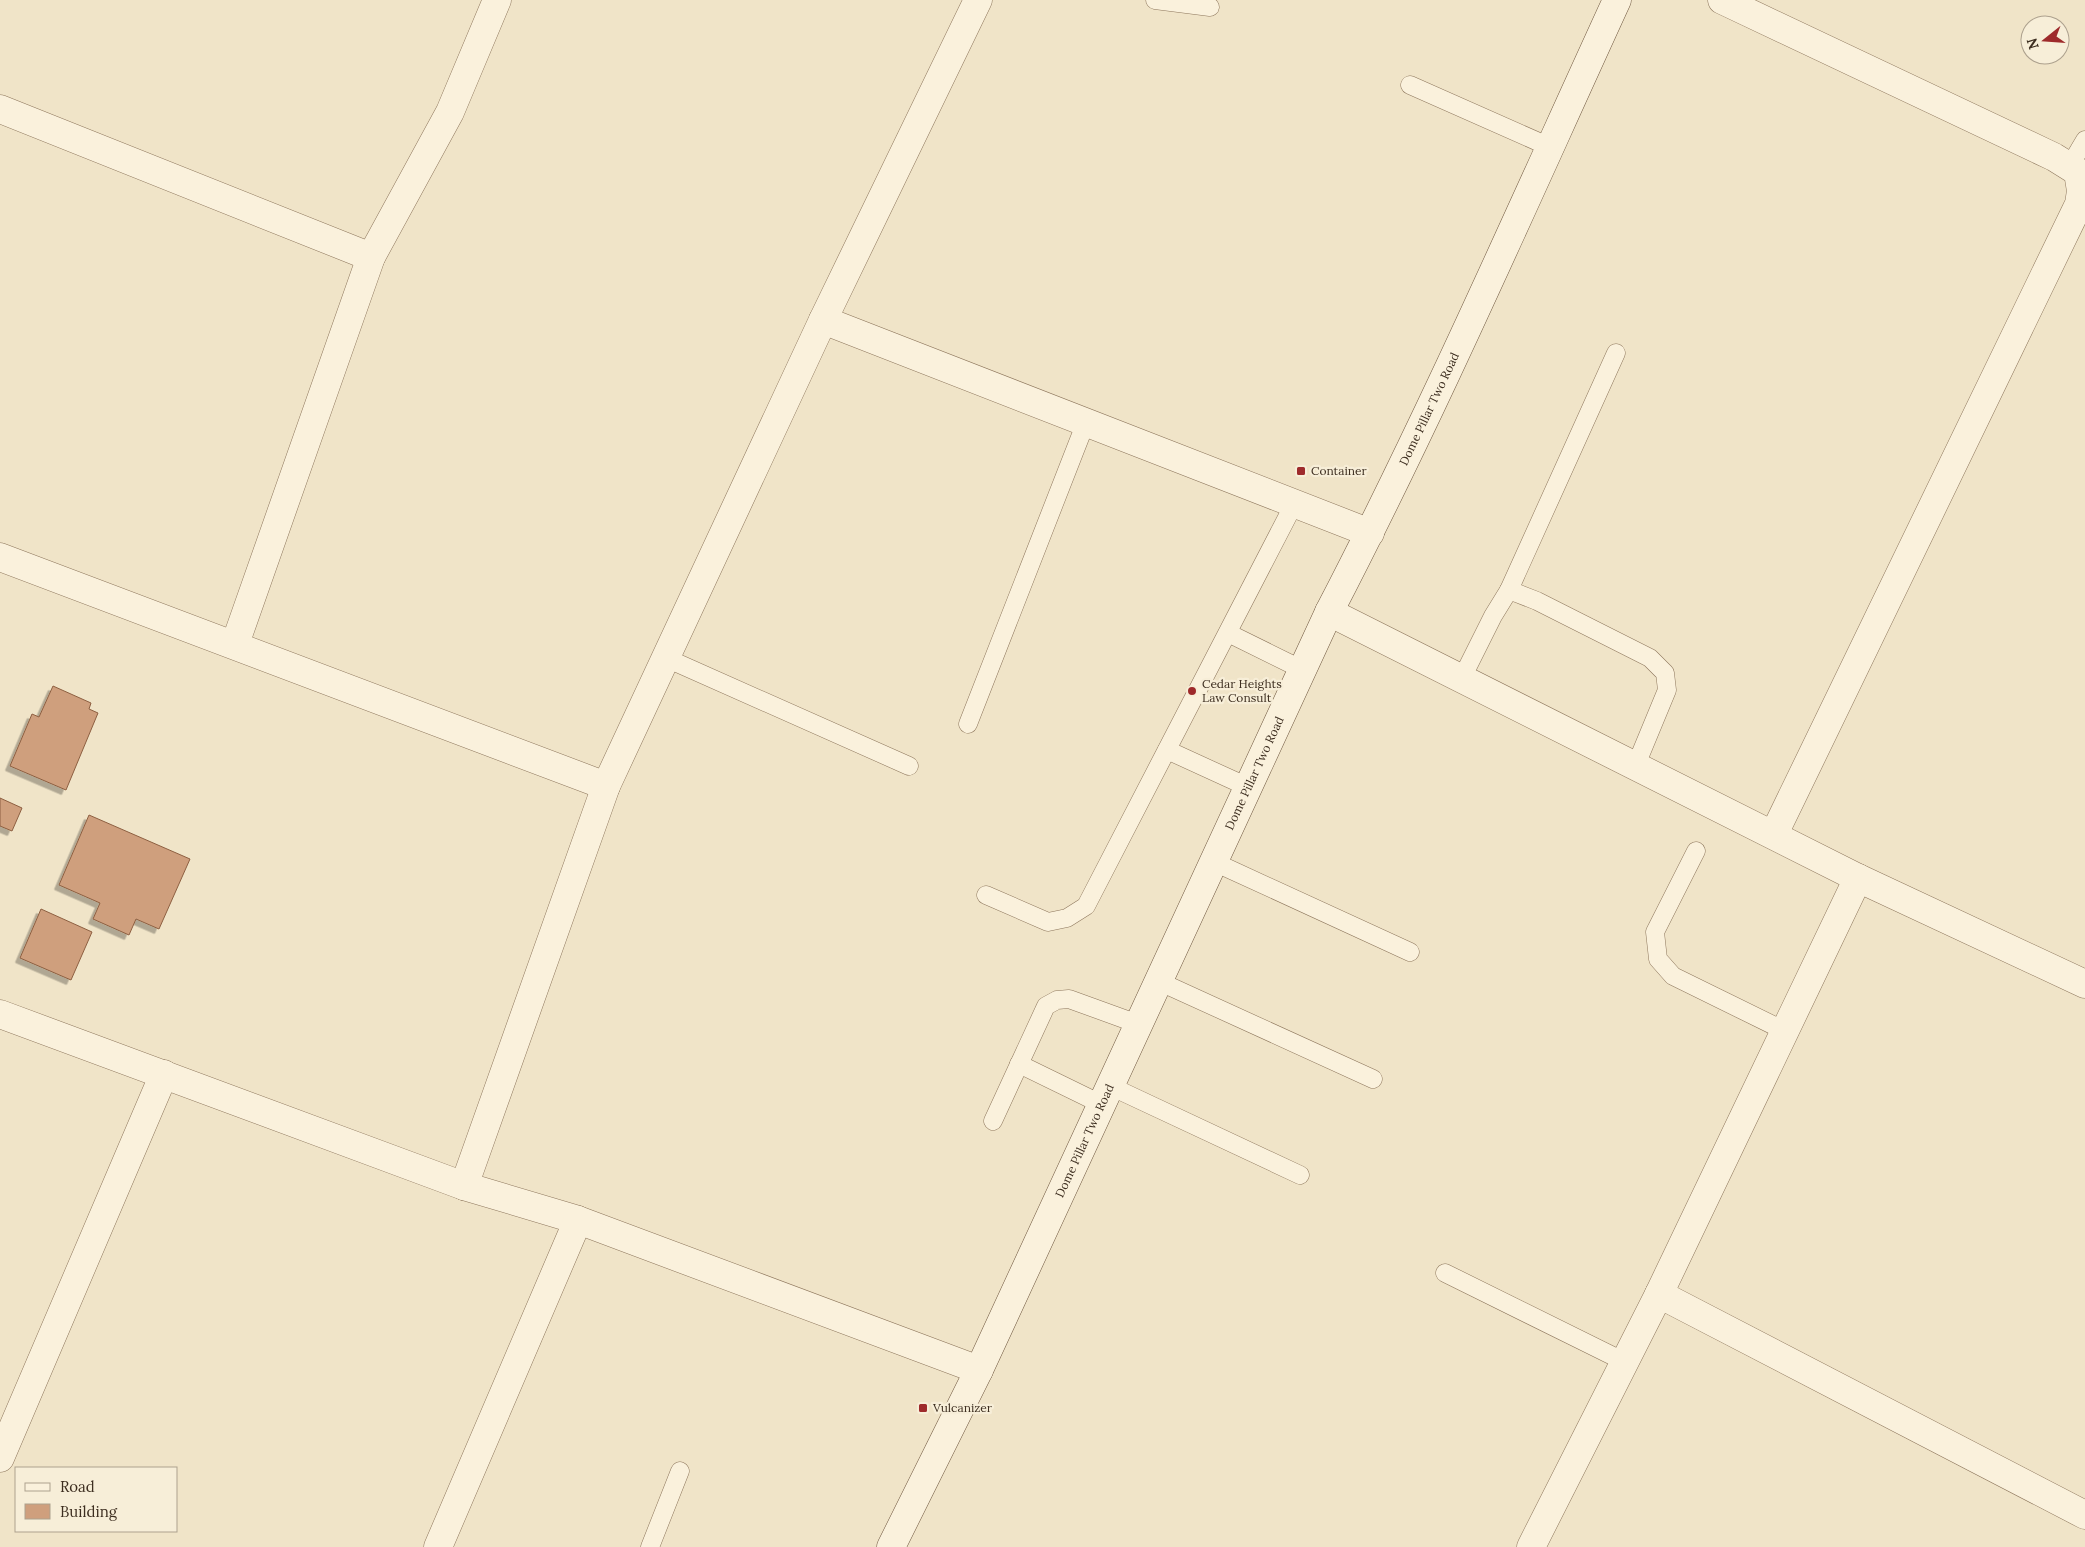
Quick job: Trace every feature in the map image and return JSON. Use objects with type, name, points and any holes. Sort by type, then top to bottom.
[{"type":"street","points":[[235,644],[371,257],[450,112],[497,0]]},
{"type":"street","points":[[464,1186],[606,786],[823,320],[978,0]]},
{"type":"street","name":"Dome Pillar Two Road","points":[[892,1547],[979,1370],[1302,670],[1329,612],[1370,533],[1550,147],[1616,0]]},
{"type":"street","points":[[1722,0],[2054,157],[2078,172],[2081,191],[2079,204],[1774,834]]},
{"type":"street","points":[[0,109],[371,257]]},
{"type":"street","points":[[823,320],[1370,533]]},
{"type":"street","points":[[0,557],[235,644],[606,786]]},
{"type":"street","points":[[1329,612],[1774,834],[1858,878],[2085,984]]},
{"type":"street","points":[[1531,1547],[1659,1294],[1858,878]]},
{"type":"street","points":[[0,1014],[464,1186],[578,1220],[979,1370]]},
{"type":"street","points":[[0,1458],[164,1074]]},
{"type":"street","points":[[438,1547],[578,1220]]},
{"type":"street","points":[[1659,1294],[2085,1515]]},
{"type":"lane","points":[[1155,0],[1210,7]]},
{"type":"lane","points":[[1410,85],[1550,147]]},
{"type":"lane","points":[[2069,167],[2085,140]]},
{"type":"lane","points":[[1462,678],[1493,616],[1509,590],[1616,353]]},
{"type":"lane","points":[[968,724],[1086,422]]},
{"type":"lane","points":[[986,895],[1048,922],[1067,918],[1086,906],[1294,504]]},
{"type":"lane","points":[[1509,590],[1650,658],[1665,673],[1667,690],[1636,765]]},
{"type":"lane","points":[[1228,633],[1302,670]]},
{"type":"lane","points":[[666,658],[909,766]]},
{"type":"lane","points":[[1167,750],[1248,787]]},
{"type":"lane","points":[[1696,851],[1655,932],[1658,959],[1673,976],[1785,1031]]},
{"type":"lane","points":[[1214,862],[1410,952]]},
{"type":"lane","points":[[1158,981],[1373,1079]]},
{"type":"lane","points":[[992,1121],[1046,1006],[1057,1000],[1068,999],[1138,1024]]},
{"type":"lane","points":[[1019,1064],[1106,1095],[1300,1175]]},
{"type":"lane","points":[[1445,1273],[1625,1362]]},
{"type":"lane","points":[[650,1547],[680,1471]]},
{"type":"building","points":[[53,686],[91,703],[89,709],[98,713],[66,790],[10,766],[32,714],[39,717]]},
{"type":"building","points":[[0,798],[22,808],[12,831],[0,826]]},
{"type":"building","points":[[89,815],[190,859],[159,929],[136,919],[129,935],[93,919],[100,903],[59,885]]},
{"type":"building","points":[[41,909],[92,932],[71,980],[20,958]]},
{"type":"place","name":"Container","points":[[1301,471]]},
{"type":"place","name":"Cedar Heights Law Consult","points":[[1192,691]]},
{"type":"place","name":"Vulcanizer","points":[[923,1408]]}]
